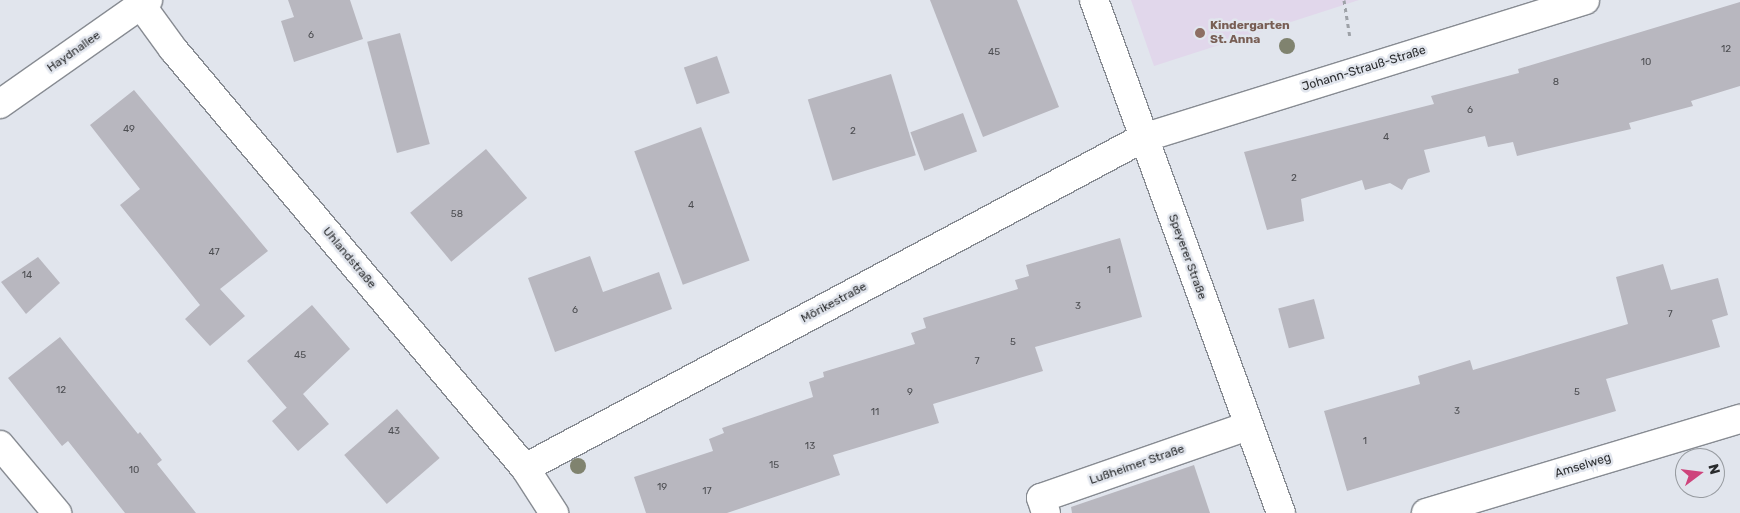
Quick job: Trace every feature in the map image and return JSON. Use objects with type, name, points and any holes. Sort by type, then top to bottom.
[{"type":"street","name":"Speyerer Straße","points":[[1094,0],[1280,513]]},
{"type":"street","name":"Johann-Strauß-Straße","points":[[1143,138],[1585,0]]},
{"type":"street","name":"Haydnallee","points":[[0,104],[144,2]]},
{"type":"street","name":"Uhlandstraße","points":[[144,2],[173,49],[525,468],[554,513]]},
{"type":"street","name":"Mörikestraße","points":[[525,468],[1143,138]]},
{"type":"street","name":"Amselweg","points":[[1426,513],[1740,418]]},
{"type":"street","name":"Lußheimer Straße","points":[[1046,513],[1041,498],[1248,426]]},
{"type":"street","points":[[0,446],[57,513]]},
{"type":"shaded area","name":"Kindergarten St. Anna","points":[[1131,0],[1359,0],[1154,66]]},
{"type":"building","points":[[288,0],[350,0],[363,39],[294,62],[281,21],[294,17]]},
{"type":"building","points":[[930,0],[1017,0],[1059,107],[983,137]]},
{"type":"building","points":[[1740,2],[1740,86],[1691,101],[1693,106],[1629,123],[1631,129],[1517,156],[1513,142],[1488,147],[1485,136],[1424,150],[1430,172],[1408,179],[1402,190],[1390,183],[1365,190],[1362,180],[1301,199],[1304,221],[1267,230],[1244,152],[1434,104],[1431,96],[1519,73],[1518,69]]},
{"type":"building","points":[[400,33],[430,144],[397,153],[367,42]]},
{"type":"building","points":[[717,56],[730,93],[697,104],[684,67]]},
{"type":"building","points":[[891,74],[916,155],[833,181],[808,99]]},
{"type":"building","points":[[134,90],[268,251],[220,289],[245,316],[210,346],[185,319],[200,305],[120,205],[140,189],[90,125]]},
{"type":"building","points":[[963,113],[977,152],[924,171],[910,132]]},
{"type":"building","points":[[701,127],[750,260],[683,285],[634,151]]},
{"type":"building","points":[[486,149],[527,198],[451,262],[410,213]]},
{"type":"building","points":[[1120,238],[1142,317],[1035,347],[1043,371],[933,404],[939,423],[833,455],[840,475],[727,513],[646,513],[634,477],[713,451],[709,439],[724,433],[722,428],[813,397],[809,382],[824,377],[823,372],[915,344],[911,333],[926,328],[923,318],[1018,289],[1015,280],[1029,276],[1026,265]]},
{"type":"building","points":[[590,256],[603,292],[659,272],[672,309],[555,352],[528,278]]},
{"type":"building","points":[[38,257],[60,283],[26,314],[1,282]]},
{"type":"building","points":[[1663,264],[1671,290],[1718,278],[1728,315],[1712,320],[1720,347],[1606,379],[1616,411],[1347,491],[1324,411],[1420,384],[1418,376],[1470,360],[1473,370],[1628,324],[1616,277]]},
{"type":"building","points":[[1314,299],[1325,339],[1289,348],[1278,309]]},
{"type":"building","points":[[312,305],[350,349],[303,394],[329,424],[298,451],[272,421],[287,408],[247,361]]},
{"type":"building","points":[[60,337],[138,434],[140,432],[162,460],[157,464],[196,513],[125,513],[68,441],[62,446],[8,378]]},
{"type":"building","points":[[397,409],[440,458],[387,504],[344,455]]},
{"type":"building","points":[[1194,465],[1210,513],[1072,513],[1071,507]]},
{"type":"place","name":"Kindergarten St. Anna","points":[[1200,33]]}]
